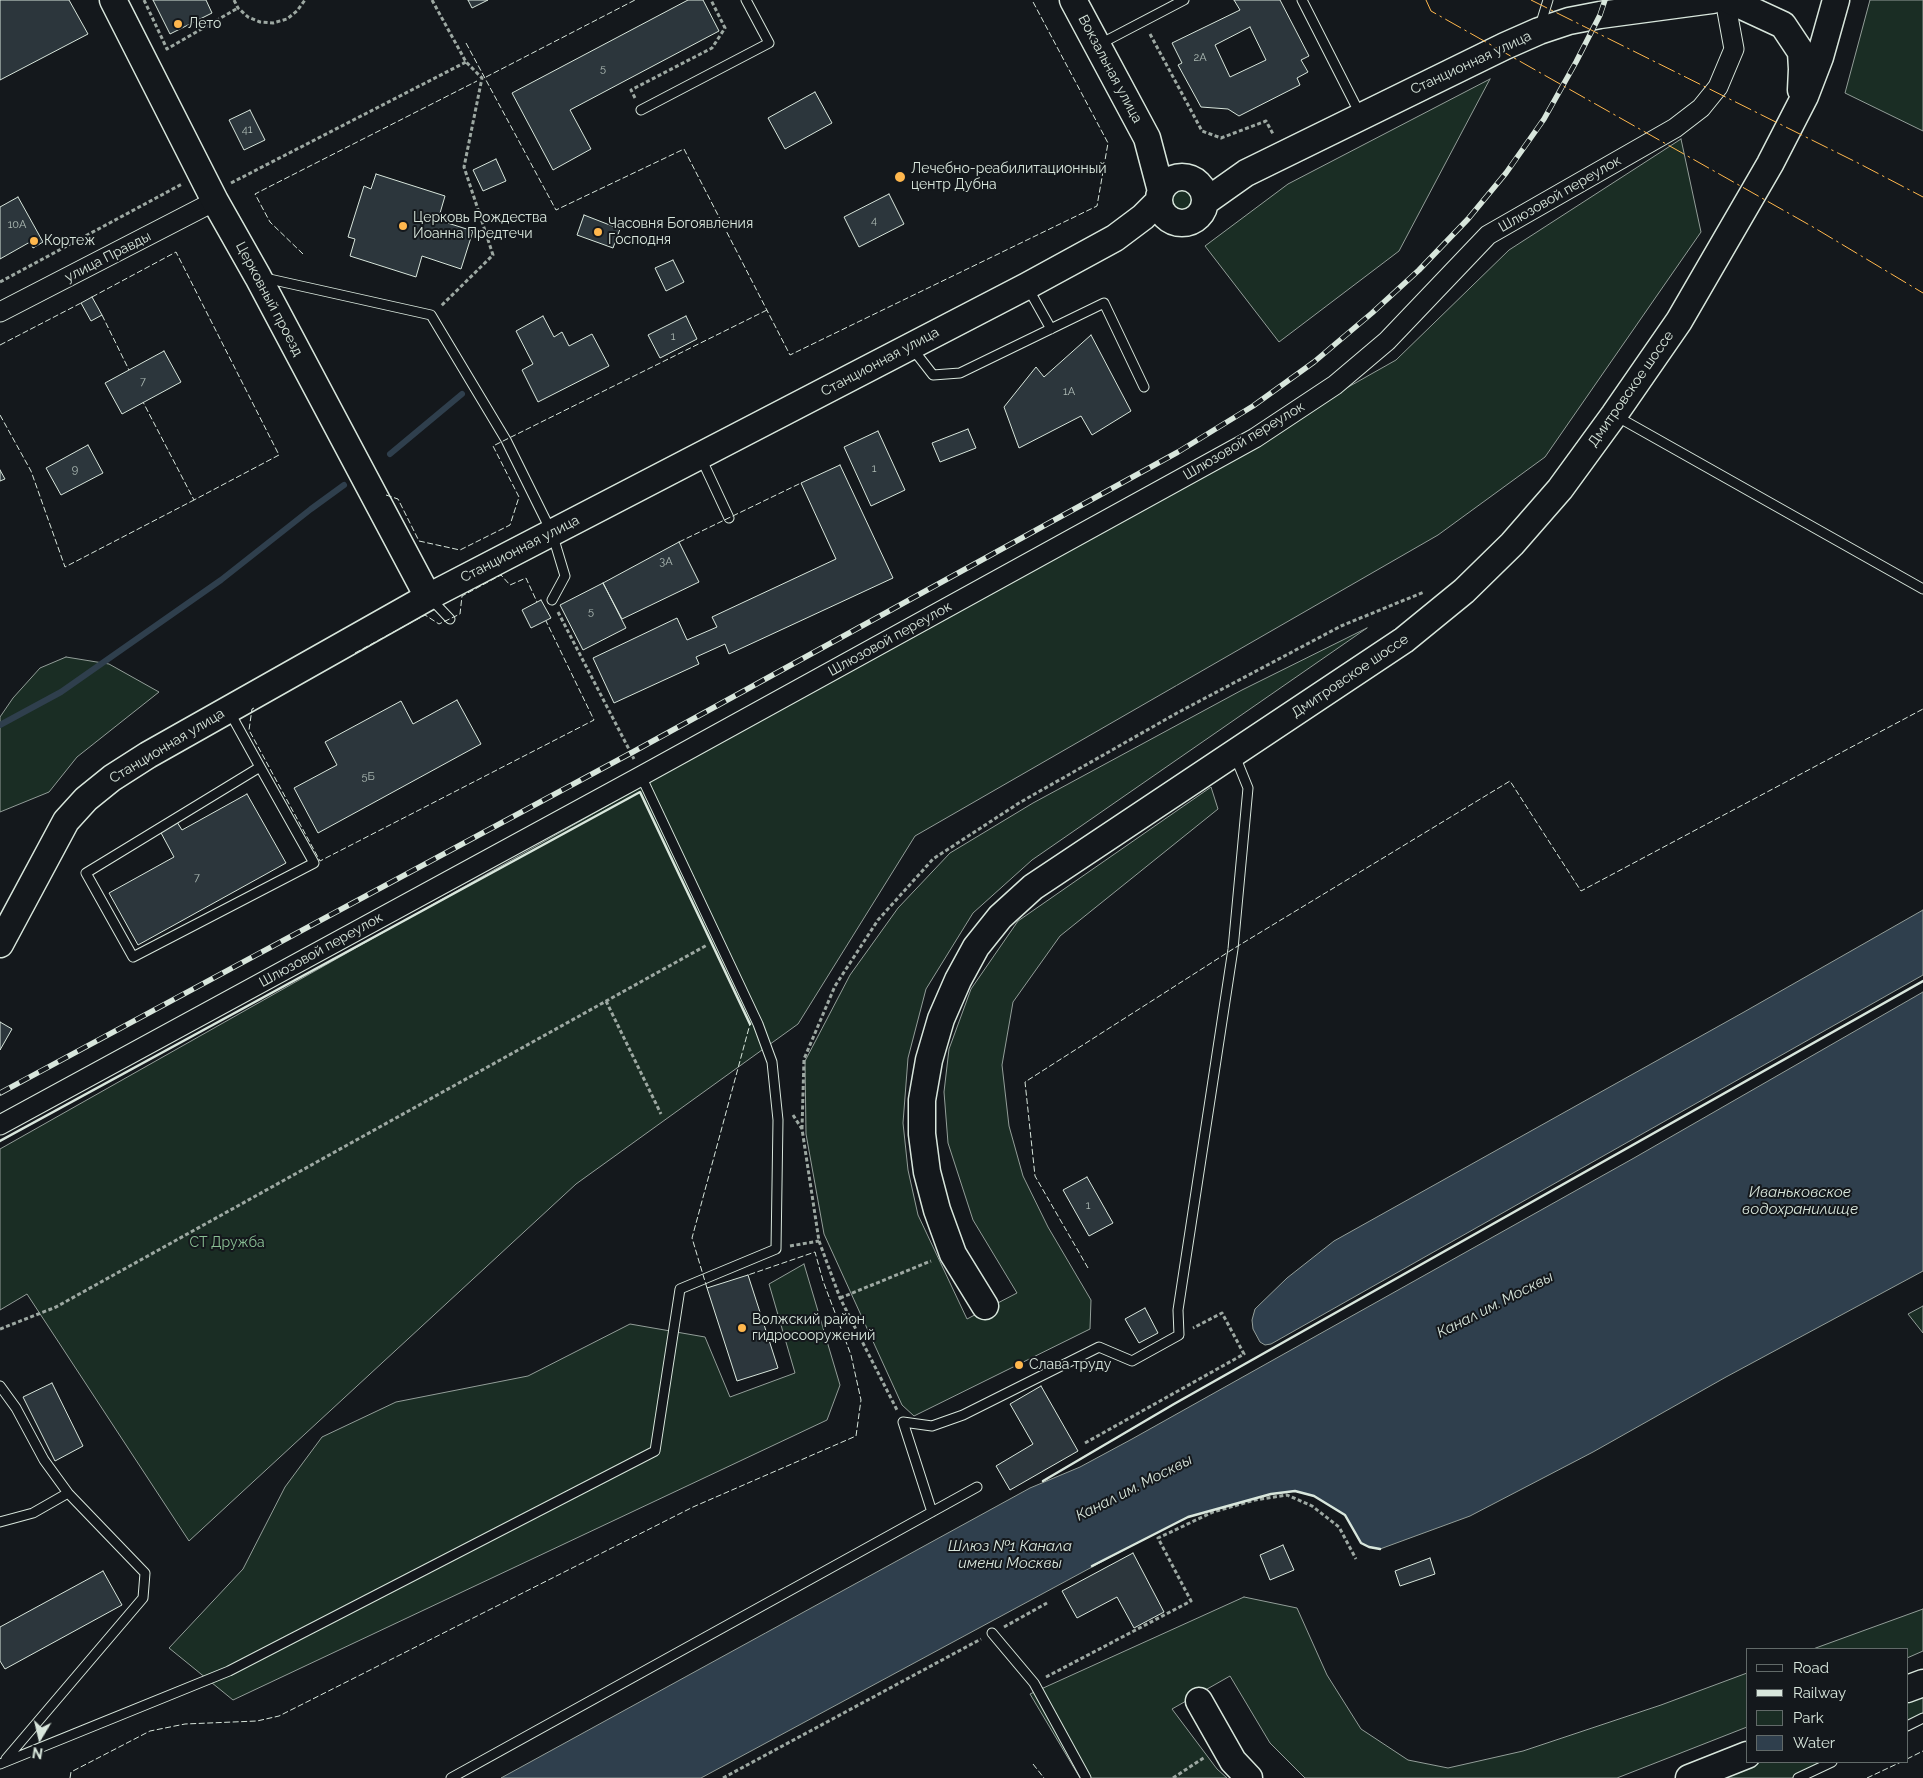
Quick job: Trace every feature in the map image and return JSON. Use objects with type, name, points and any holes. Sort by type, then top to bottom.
[{"type":"street","name":"Церковный проезд","points":[[113,0],[213,197],[258,277],[428,597]]},
{"type":"street","name":"Вокзальная улица","points":[[1073,0],[1147,138],[1163,204]]},
{"type":"street","name":"Станционная улица","points":[[1196,187],[1246,173],[1539,31],[1569,21],[1600,15],[1712,0]]},
{"type":"street","points":[[1727,0],[1783,24],[1801,52],[1800,106]]},
{"type":"street","name":"Шлюзовой переулок","points":[[0,1125],[642,776],[1255,438],[1335,386],[1387,341],[1488,235],[1675,128],[1701,108],[1718,87],[1734,49],[1727,0]]},
{"type":"street","name":"Дмитровское шоссе","points":[[985,1306],[953,1254],[940,1219],[927,1172],[922,1134],[922,1100],[929,1060],[941,1019],[958,980],[976,948],[1000,917],[1033,887],[1404,640],[1464,591],[1512,544],[1560,488],[1614,415],[1679,321],[1770,164],[1800,106],[1820,56],[1836,0]]},
{"type":"street","name":"Вокзальная улица","points":[[1147,138],[1196,187]]},
{"type":"street","points":[[1175,178],[1196,187],[1200,215],[1183,223],[1163,204],[1164,185],[1175,178]]},
{"type":"street","name":"улица Правды","points":[[0,312],[213,197]]},
{"type":"street","name":"Станционная улица","points":[[0,944],[66,822],[86,799],[119,773],[228,709],[428,597],[1027,286],[1115,238],[1163,204]]},
{"type":"street","points":[[1908,1689],[1923,1683]]},
{"type":"street","points":[[1199,1701],[1233,1761],[1249,1778]]},
{"type":"street","points":[[1689,1778],[1746,1755]]},
{"type":"lane","points":[[641,110],[769,43],[746,0]]},
{"type":"lane","points":[[1098,46],[1184,0]]},
{"type":"lane","points":[[1302,0],[1361,116]]},
{"type":"lane","points":[[1539,31],[1548,0]]},
{"type":"lane","points":[[258,277],[431,315],[506,440],[552,532],[565,576],[552,600]]},
{"type":"lane","points":[[1027,286],[1051,329]]},
{"type":"lane","points":[[910,346],[933,375],[960,373],[1104,303],[1144,387]]},
{"type":"lane","points":[[1614,415],[1923,590]]},
{"type":"lane","points":[[700,456],[728,518]]},
{"type":"lane","points":[[428,597],[450,619]]},
{"type":"lane","points":[[228,709],[314,863],[133,956],[86,873],[260,767]]},
{"type":"lane","points":[[932,1512],[903,1422],[932,1426],[963,1415],[1100,1347],[1132,1361],[1179,1335],[1178,1310],[1232,959],[1248,788],[1234,754]]},
{"type":"lane","points":[[2,1762],[229,1671],[655,1451],[680,1289],[776,1249],[778,1120],[772,1062],[758,1024],[642,776]]},
{"type":"lane","points":[[0,1386],[16,1408],[44,1460],[68,1493],[145,1573],[143,1598],[2,1762]]},
{"type":"lane","points":[[451,1778],[977,1487]]},
{"type":"lane","points":[[0,1522],[34,1513],[68,1493]]},
{"type":"lane","points":[[992,1633],[1034,1683],[1086,1778]]},
{"type":"lane","points":[[1908,1726],[1923,1718]]},
{"type":"lane","points":[[1798,1778],[1830,1763]]},
{"type":"path","points":[[144,0],[167,49],[238,8]]},
{"type":"path","points":[[234,0],[238,8],[248,17],[260,22],[274,23],[286,19],[297,11],[305,0]]},
{"type":"path","points":[[431,315],[493,255],[464,168],[482,78],[466,62],[432,0]]},
{"type":"path","points":[[641,110],[631,90],[712,48],[725,28],[710,0]]},
{"type":"path","points":[[1144,21],[1202,131],[1221,138],[1266,121],[1274,136]]},
{"type":"path","points":[[213,197],[466,62]]},
{"type":"path","points":[[0,282],[190,180]]},
{"type":"path","points":[[903,1422],[840,1298],[819,1241],[802,1129],[804,1059],[835,986],[878,920],[933,859],[1019,803],[1177,713],[1341,626],[1430,590]]},
{"type":"path","points":[[552,600],[642,776]]},
{"type":"path","points":[[0,1328],[56,1307],[718,939]]},
{"type":"path","points":[[606,1001],[661,1114]]},
{"type":"path","points":[[792,1114],[802,1129]]},
{"type":"path","points":[[776,1249],[819,1241]]},
{"type":"path","points":[[840,1298],[932,1261]]},
{"type":"path","points":[[1085,1443],[1244,1354],[1222,1313],[1179,1335]]},
{"type":"path","points":[[1034,1683],[1191,1601],[1158,1538],[1213,1512],[1255,1500],[1287,1495],[1312,1506],[1339,1527],[1356,1559]]},
{"type":"path","points":[[723,1778],[1047,1603]]},
{"type":"path","points":[[1173,1778],[1212,1753]]},
{"type":"green space","points":[[1870,0],[1923,0],[1923,131],[1845,93]]},
{"type":"green space","points":[[1490,79],[1399,251],[1279,342],[1205,246],[1288,184]]},
{"type":"green space","name":"СТ Дружба","points":[[1681,139],[1701,232],[1545,457],[1438,535],[915,836],[798,1024],[576,1184],[189,1541],[27,1294],[0,1310],[0,1149],[1396,360],[1509,250]]},
{"type":"green space","points":[[1181,189],[1190,192],[1193,201],[1190,210],[1181,213],[1172,210],[1169,201],[1172,192]]},
{"type":"green space","points":[[1367,628],[1032,860],[973,913],[926,989],[908,1058],[903,1123],[908,1170],[918,1215],[967,1319],[1017,1293],[973,1220],[948,1143],[944,1092],[949,1049],[971,989],[1018,921],[1211,787],[1218,809],[1060,936],[1013,1002],[1002,1065],[1009,1126],[1023,1176],[1048,1227],[1091,1300],[1090,1329],[914,1416],[902,1405],[824,1234],[806,1134],[805,1061],[850,975],[898,908],[950,853],[1033,803],[1242,690]]},
{"type":"green space","points":[[66,657],[109,664],[159,692],[77,757],[49,792],[0,812],[0,717],[13,698],[40,668]]},
{"type":"green space","points":[[804,1264],[840,1385],[827,1420],[233,1700],[169,1648],[243,1569],[285,1487],[322,1437],[396,1402],[528,1376],[630,1324],[705,1337],[730,1397],[795,1373],[769,1284]]},
{"type":"green space","points":[[1923,1306],[1923,1333],[1908,1314]]},
{"type":"green space","points":[[1244,1597],[1297,1608],[1327,1675],[1361,1729],[1408,1760],[1448,1768],[1523,1751],[1661,1705],[1746,1673],[1746,1727],[1617,1778],[1305,1778],[1270,1743],[1230,1676],[1172,1709],[1217,1769],[1227,1778],[1080,1778],[1030,1694]]},
{"type":"green space","points":[[1923,1609],[1923,1651],[1908,1658],[1908,1648],[1816,1648]]},
{"type":"green space","points":[[1923,1692],[1923,1714],[1908,1722],[1908,1699]]},
{"type":"green space","points":[[1754,1763],[1830,1763],[1800,1778],[1717,1778]]},
{"type":"water","points":[[1923,910],[1923,975],[1271,1344],[1265,1345],[1260,1342],[1253,1329],[1252,1320],[1255,1309],[1287,1278],[1334,1241]]},
{"type":"water","name":"Иваньковское водохранилище","points":[[1923,992],[1923,1271],[1726,1377],[1593,1452],[1470,1516],[1380,1549],[1361,1543],[1345,1515],[1314,1496],[1295,1491],[1271,1494],[1188,1517],[701,1778],[501,1778],[1030,1488],[1080,1467],[1132,1439],[1634,1158]]},
{"type":"building","points":[[0,0],[69,0],[88,34],[0,80]]},
{"type":"building","name":"Лето","points":[[153,0],[206,0],[212,13],[170,34]]},
{"type":"building","points":[[468,0],[488,0],[472,8]]},
{"type":"building","points":[[688,0],[703,0],[719,31],[570,110],[591,149],[553,170],[512,93]]},
{"type":"building","points":[[1234,0],[1280,0],[1309,56],[1301,60],[1308,72],[1297,78],[1300,85],[1239,116],[1228,109],[1201,107],[1178,65],[1182,63],[1172,43],[1240,10]],"holes":[[[1250,27],[1266,60],[1230,77],[1215,45]]]},
{"type":"building","points":[[815,92],[832,123],[785,149],[768,118]]},
{"type":"building","points":[[250,110],[265,140],[244,150],[229,120]]},
{"type":"building","points":[[496,159],[506,181],[483,191],[473,170]]},
{"type":"building","name":"Церковь Рождества Иоанна Предтечи","points":[[376,174],[445,196],[438,220],[473,231],[461,269],[422,256],[416,277],[350,256],[355,239],[348,237],[364,186],[371,189]]},
{"type":"building","points":[[889,194],[904,224],[859,247],[844,217]]},
{"type":"building","points":[[18,197],[43,242],[33,248],[30,242],[0,259],[0,207]]},
{"type":"building","name":"Часовня Богоявления Господня","points":[[584,215],[620,229],[613,248],[577,235]]},
{"type":"building","points":[[673,260],[684,282],[666,291],[655,268]]},
{"type":"building","points":[[92,297],[102,315],[91,321],[81,303]]},
{"type":"building","points":[[543,316],[554,337],[562,332],[569,346],[592,334],[609,366],[538,402],[522,370],[533,364],[516,331]]},
{"type":"building","points":[[686,316],[697,339],[660,358],[648,335]]},
{"type":"building","points":[[1091,335],[1131,411],[1092,435],[1081,416],[1019,448],[1004,407],[1036,367],[1044,377]]},
{"type":"building","points":[[164,351],[181,382],[122,414],[105,383]]},
{"type":"building","points":[[968,429],[976,448],[940,462],[932,443]]},
{"type":"building","points":[[878,431],[905,490],[871,506],[844,447]]},
{"type":"building","points":[[88,445],[103,473],[61,495],[46,468]]},
{"type":"building","points":[[840,465],[893,578],[729,654],[725,644],[696,657],[699,664],[614,703],[593,658],[677,618],[687,640],[717,627],[712,617],[836,559],[801,483]]},
{"type":"building","points":[[0,470],[5,479],[0,481]]},
{"type":"building","points":[[679,542],[699,582],[622,619],[603,583]]},
{"type":"building","points":[[603,583],[626,628],[583,650],[560,605]]},
{"type":"building","points":[[541,600],[551,618],[531,628],[522,610]]},
{"type":"building","points":[[457,700],[481,744],[318,833],[294,788],[337,765],[325,742],[401,701],[413,724]]},
{"type":"building","points":[[247,794],[286,863],[138,945],[109,893],[174,857],[160,831],[177,822],[182,830]]},
{"type":"building","points":[[0,1022],[12,1029],[0,1050]]},
{"type":"building","points":[[1087,1177],[1113,1223],[1089,1236],[1063,1190]]},
{"type":"building","name":"Волжский район гидросооружений","points":[[748,1275],[778,1368],[737,1381],[707,1288]]},
{"type":"building","points":[[1145,1308],[1158,1333],[1139,1343],[1125,1319]]},
{"type":"building","points":[[52,1383],[83,1446],[55,1461],[23,1397]]},
{"type":"building","points":[[1041,1386],[1078,1451],[1010,1490],[996,1466],[1033,1444],[1010,1404]]},
{"type":"building","points":[[1283,1545],[1294,1570],[1270,1580],[1260,1555]]},
{"type":"building","points":[[1133,1553],[1164,1612],[1134,1628],[1117,1597],[1077,1618],[1062,1591]]},
{"type":"building","points":[[1430,1558],[1435,1574],[1400,1586],[1395,1571]]},
{"type":"building","points":[[103,1571],[122,1605],[5,1669],[0,1661],[0,1627]]},
{"type":"waterway","points":[[390,454],[462,394]]},
{"type":"waterway","points":[[0,725],[61,692],[221,580],[344,485]]},
{"type":"railway","points":[[0,1093],[631,753],[1178,452],[1253,406],[1314,362],[1372,313],[1419,270],[1468,219],[1506,173],[1544,119],[1576,62],[1600,15],[1605,0]]},
{"type":"fence","points":[[486,77],[635,0]]},
{"type":"fence","points":[[466,43],[556,210],[684,149],[790,355],[1097,206],[1108,143],[1032,0]]},
{"type":"fence","points":[[303,254],[270,222],[255,194],[477,81]]},
{"type":"fence","points":[[92,297],[176,252],[279,455],[194,500],[143,402]]},
{"type":"fence","points":[[0,345],[81,303]]},
{"type":"fence","points":[[386,495],[398,499],[419,541],[460,550],[510,525],[519,497],[493,446],[767,310]]},
{"type":"fence","points":[[102,315],[129,370]]},
{"type":"fence","points":[[0,415],[31,471],[65,567],[194,500]]},
{"type":"fence","points":[[679,542],[801,483]]},
{"type":"fence","points":[[355,653],[425,615],[439,624],[460,614],[462,596],[501,575],[510,585],[526,578],[537,602]]},
{"type":"fence","points":[[254,708],[252,709],[249,730],[320,861],[594,720],[546,621]]},
{"type":"fence","points":[[1088,1268],[1035,1176],[1025,1082],[1233,949],[1510,781],[1581,891],[1923,709]]},
{"type":"fence","points":[[707,1288],[692,1238],[750,1024]]},
{"type":"fence","points":[[70,1778],[71,1772],[150,1731],[185,1724],[257,1721],[279,1716],[693,1507],[856,1436],[861,1400],[851,1355],[823,1281],[815,1252],[748,1275]]},
{"type":"fence","points":[[1908,1758],[1923,1751]]},
{"type":"fence","points":[[1867,1778],[1899,1763]]},
{"type":"fence","points":[[1033,1764],[1044,1778]]},
{"type":"wall","points":[[0,1141],[640,792],[750,1024]]},
{"type":"wall","points":[[1043,1481],[1174,1404],[1923,981]]},
{"type":"wall","points":[[1092,1566],[1188,1517],[1271,1494],[1295,1491],[1314,1496],[1345,1515],[1361,1543],[1380,1549]]},
{"type":"power","points":[[1426,0],[1431,11],[1813,227],[1923,293]]},
{"type":"power","points":[[1531,0],[1923,197]]},
{"type":"place","name":"Лето","points":[[178,24]]},
{"type":"place","name":"Лечебно-реабилитационный центр Дубна","points":[[900,177]]},
{"type":"place","name":"Церковь Рождества Иоанна Предтечи","points":[[403,226]]},
{"type":"place","name":"Часовня Богоявления Господня","points":[[598,232]]},
{"type":"place","name":"Кортеж","points":[[34,241]]},
{"type":"place","name":"Волжский район гидросооружений","points":[[742,1328]]},
{"type":"place","name":"Слава труду","points":[[1019,1365]]},
{"type":"water label","name":"Канал им. Москвы","points":[[1495,1305]]},
{"type":"water label","name":"Канал им. Москвы","points":[[1134,1488]]},
{"type":"water label","name":"Шлюз №1 Канала имени Москвы","points":[[1010,1554]]}]
